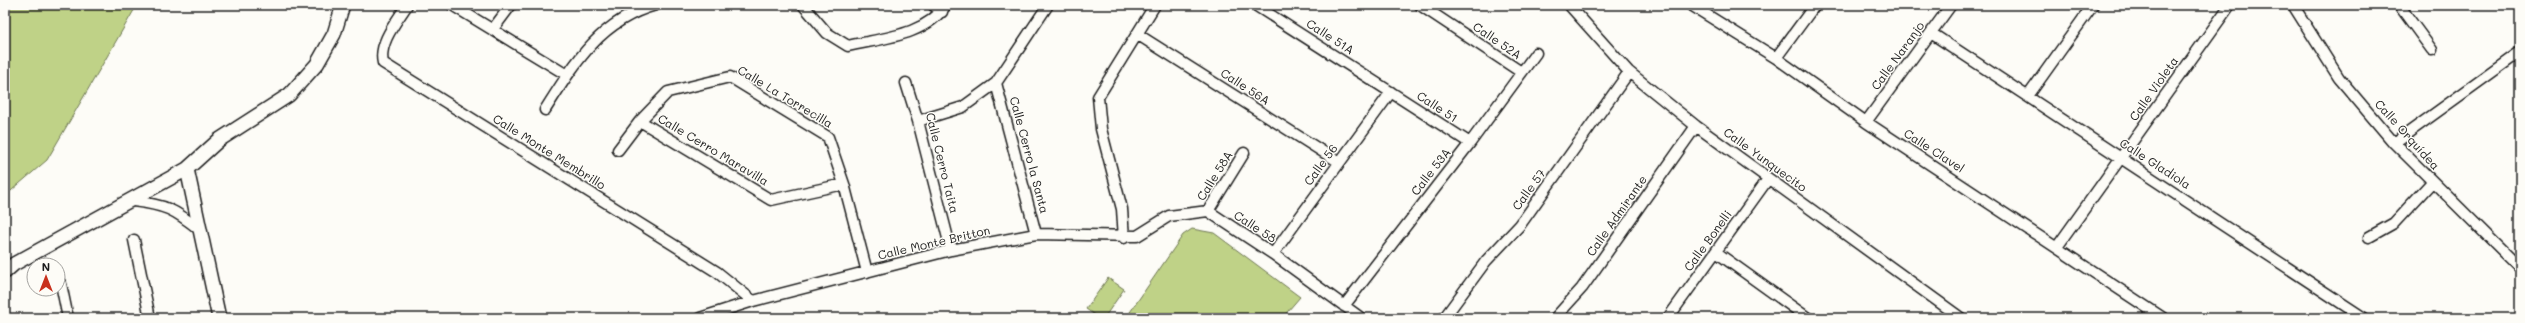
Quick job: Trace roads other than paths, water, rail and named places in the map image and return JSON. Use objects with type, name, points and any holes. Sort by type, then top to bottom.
[{"type":"street","points":[[5,272],[14,264],[187,169],[219,140],[289,95],[318,64],[334,34],[343,5]]},
{"type":"street","name":"Calle Monte Membrillo","points":[[407,5],[389,33],[381,55],[383,63],[718,272],[753,301]]},
{"type":"street","points":[[452,5],[493,28],[567,74]]},
{"type":"street","points":[[493,28],[511,5]]},
{"type":"street","points":[[545,110],[567,74],[594,40],[634,11],[656,5]]},
{"type":"street","points":[[803,5],[826,32],[848,46],[917,31],[944,8]]},
{"type":"street","points":[[933,5],[944,8]]},
{"type":"street","points":[[918,120],[963,107],[996,83],[1048,5]]},
{"type":"street","points":[[1155,5],[1098,97],[1101,129],[1122,209],[1124,238],[1137,236],[1170,216],[1208,211]]},
{"type":"street","name":"Calle 51A","points":[[1255,5],[1391,92]]},
{"type":"street","name":"Calle 52A","points":[[1420,5],[1521,72]]},
{"type":"street","name":"Calle Yunquecito","points":[[1569,5],[1629,72],[1696,126],[1961,318]]},
{"type":"street","name":"Calle Clavel","points":[[1691,5],[1776,58],[1866,122],[2163,318]]},
{"type":"street","points":[[1776,58],[1815,5]]},
{"type":"street","name":"Calle Naranjo","points":[[1866,122],[1951,5]]},
{"type":"street","points":[[2028,96],[2093,5]]},
{"type":"street","name":"Calle Violeta","points":[[2057,247],[2230,5]]},
{"type":"street","name":"Calle Orquídea","points":[[2292,5],[2339,78],[2394,143],[2520,268]]},
{"type":"street","points":[[2399,5],[2432,50]]},
{"type":"street","name":"Calle Gladiola","points":[[1931,33],[2364,318]]},
{"type":"street","name":"Calle 56A","points":[[1137,34],[1339,162]]},
{"type":"street","points":[[2394,143],[2520,52]]},
{"type":"street","name":"Calle 53A","points":[[1344,306],[1470,143],[1536,53]]},
{"type":"street","name":"Calle 57","points":[[1444,318],[1486,261],[1520,225],[1629,72]]},
{"type":"street","name":"Calle La Torrecilla","points":[[618,150],[640,121],[668,92],[730,77],[828,137],[844,184],[867,272]]},
{"type":"street","name":"Calle Cerro Taita","points":[[906,83],[918,120],[951,250]]},
{"type":"street","name":"Calle Cerro la Santa","points":[[996,83],[1036,234]]},
{"type":"street","name":"Calle 51","points":[[1391,92],[1470,143]]},
{"type":"street","name":"Calle 56","points":[[1273,254],[1391,92]]},
{"type":"street","name":"Calle Cerro Maravilla","points":[[640,121],[771,200],[844,184]]},
{"type":"street","name":"Calle Admirante","points":[[1555,318],[1582,288],[1696,126]]},
{"type":"street","name":"Calle 58A","points":[[1208,211],[1244,154]]},
{"type":"street","points":[[187,169],[219,318]]},
{"type":"street","name":"Calle Bonelli","points":[[1668,318],[1768,179]]},
{"type":"street","points":[[2369,237],[2394,223],[2432,182]]},
{"type":"street","points":[[133,200],[157,204],[178,211],[200,230]]},
{"type":"street","name":"Calle 58","points":[[1208,211],[1273,254],[1361,318]]},
{"type":"street","name":"Calle Monte Britton","points":[[700,318],[753,301],[951,250],[1036,234],[1124,238]]},
{"type":"street","points":[[134,240],[150,318]]},
{"type":"street","points":[[1716,252],[1808,318]]},
{"type":"street","points":[[64,297],[68,318]]}]
